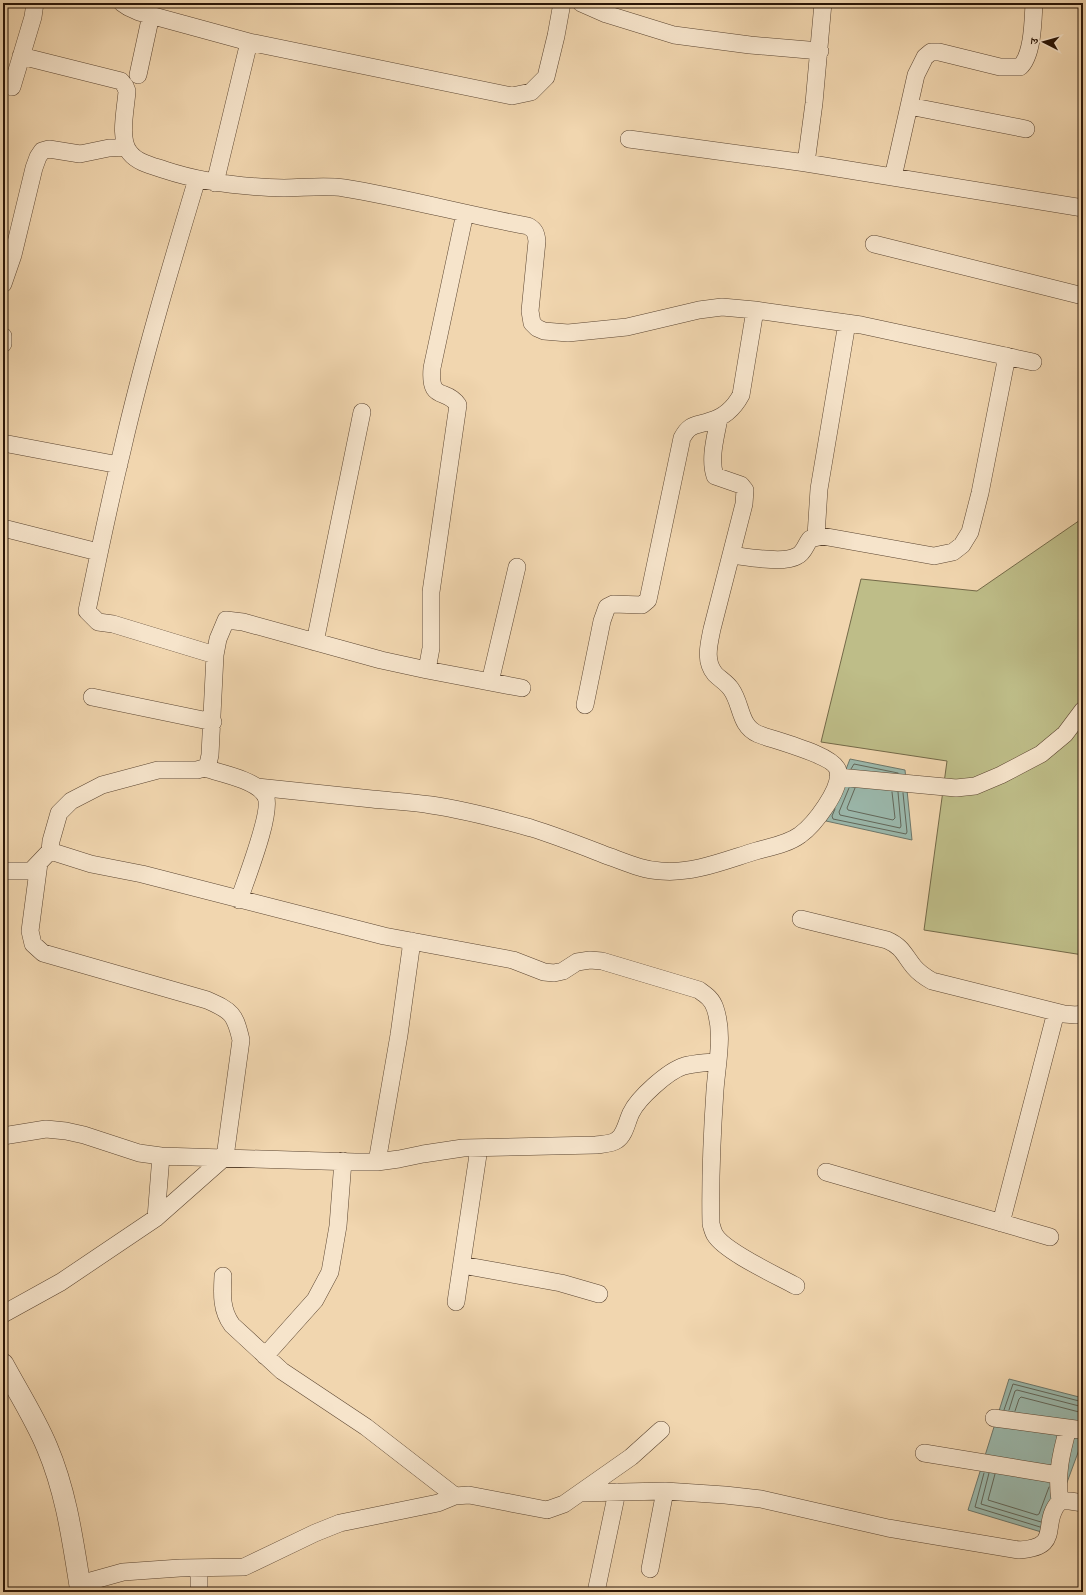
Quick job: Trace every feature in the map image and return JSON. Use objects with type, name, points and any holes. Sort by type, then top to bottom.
[{"type":"street","points":[[12,87],[33,17],[35,3]]},
{"type":"street","points":[[122,3],[128,7],[151,15],[249,42],[512,96],[531,92],[546,78],[562,3]]},
{"type":"street","points":[[581,3],[606,14],[674,35],[750,45],[820,51]]},
{"type":"street","points":[[806,163],[820,51],[823,3]]},
{"type":"street","points":[[893,177],[916,75],[925,57],[931,52],[940,52],[1000,67],[1020,67],[1025,63],[1030,48],[1034,3]]},
{"type":"street","points":[[138,75],[151,15]]},
{"type":"street","points":[[215,183],[249,42]]},
{"type":"street","points":[[21,56],[121,81],[127,91],[124,138],[126,147],[129,153],[151,166],[215,183],[266,188],[342,188],[528,226],[533,229],[536,234],[537,241],[530,311],[532,323],[537,328],[544,331],[568,333],[627,327],[699,310],[722,307],[755,310],[847,323],[1033,362]]},
{"type":"street","points":[[909,106],[1026,129]]},
{"type":"street","points":[[630,139],[806,163],[1083,208]]},
{"type":"street","points":[[3,284],[13,255],[34,168],[42,151],[57,149],[80,154],[109,148],[126,147]]},
{"type":"street","points":[[197,179],[164,287],[98,552],[87,611],[98,622],[114,624],[215,655]]},
{"type":"street","points":[[427,670],[431,648],[430,592],[458,409],[455,399],[439,394],[434,389],[431,380],[464,213]]},
{"type":"street","points":[[874,244],[1083,296]]},
{"type":"street","points":[[585,705],[602,621],[607,607],[613,604],[642,605],[648,600],[682,438],[686,430],[692,426],[719,418],[736,404],[741,395],[755,310]]},
{"type":"street","points":[[816,536],[819,488],[847,323]]},
{"type":"street","points":[[3,336],[3,344]]},
{"type":"street","points":[[731,555],[770,560],[793,558],[798,556],[810,539],[816,536],[833,537],[934,556],[953,552],[962,545],[970,532],[980,493],[1007,356]]},
{"type":"street","points":[[315,642],[362,412]]},
{"type":"street","points":[[257,787],[432,805],[533,829],[643,869],[662,872],[682,871],[705,866],[785,842],[799,836],[811,826],[828,802],[838,777],[838,769],[826,759],[789,743],[756,734],[748,728],[742,719],[737,698],[730,686],[714,673],[708,663],[708,647],[744,504],[745,490],[741,485],[714,476],[712,469],[719,418]]},
{"type":"street","points":[[3,443],[119,465]]},
{"type":"street","points":[[3,528],[98,552]]},
{"type":"street","points":[[490,682],[517,567]]},
{"type":"street","points":[[204,768],[208,764],[210,755],[215,655],[218,639],[226,620],[243,622],[427,670],[522,688]]},
{"type":"street","points":[[92,697],[212,722]]},
{"type":"street","points":[[838,777],[956,788],[976,786],[1041,754],[1060,738],[1083,710]]},
{"type":"street","points":[[1060,738],[1083,733]]},
{"type":"street","points":[[3,1314],[61,1282],[156,1218],[225,1157],[241,1040],[237,1022],[225,1008],[207,1000],[43,953],[33,944],[30,931],[44,857],[51,841],[59,813],[71,801],[102,785],[158,770],[204,768],[245,781],[257,787],[265,794],[267,800],[266,813],[258,845],[239,900]]},
{"type":"street","points":[[3,871],[31,871],[44,857]]},
{"type":"street","points":[[44,857],[142,874],[384,936],[513,960],[544,972],[554,973],[563,971],[577,962],[590,960],[602,961],[699,990],[709,998],[715,1007],[719,1024],[713,1125],[711,1224],[715,1236],[734,1252],[796,1286]]},
{"type":"street","points":[[801,918],[887,940],[896,944],[906,954],[922,975],[932,981],[1056,1012],[1076,1015],[1083,1014]]},
{"type":"street","points":[[377,1162],[399,1035],[412,941]]},
{"type":"street","points":[[1001,1223],[1056,1012]]},
{"type":"street","points":[[3,1136],[46,1129],[84,1135],[139,1153],[161,1156],[377,1162],[423,1154],[479,1148],[596,1145],[618,1140],[632,1111],[649,1090],[670,1074],[682,1066],[718,1061]]},
{"type":"street","points":[[456,1302],[479,1148]]},
{"type":"street","points":[[156,1218],[161,1156]]},
{"type":"street","points":[[265,1356],[315,1300],[330,1272],[338,1226],[343,1161]]},
{"type":"street","points":[[826,1172],[1050,1237]]},
{"type":"street","points":[[462,1265],[561,1283],[599,1294]]},
{"type":"street","points":[[222,1276],[222,1303],[226,1318],[232,1326],[282,1371],[366,1427],[455,1496]]},
{"type":"street","points":[[3,1364],[47,1446],[61,1485],[70,1522],[80,1588],[123,1572],[180,1568],[199,1569],[244,1567],[340,1523],[438,1503],[455,1496],[469,1495],[548,1510],[564,1504],[631,1457],[661,1430]]},
{"type":"street","points":[[580,1493],[664,1491],[761,1499],[888,1528],[1019,1550],[1031,1549],[1043,1544],[1048,1534],[1054,1508],[1060,1501],[1058,1475],[1061,1452],[1076,1429],[994,1418]]},
{"type":"street","points":[[924,1453],[1058,1475]]},
{"type":"street","points":[[650,1569],[664,1491]]},
{"type":"street","points":[[596,1592],[617,1492]]},
{"type":"street","points":[[1060,1501],[1083,1503]]},
{"type":"street","points":[[199,1569],[199,1592]]},
{"type":"shaded area","points":[[1083,518],[1083,955],[924,930],[947,761],[821,742],[861,579],[977,591]]},
{"type":"water","points":[[850,759],[905,770],[912,840],[826,821]]},
{"type":"water","points":[[1009,1379],[1083,1398],[1083,1439],[1048,1534],[968,1510]]}]
